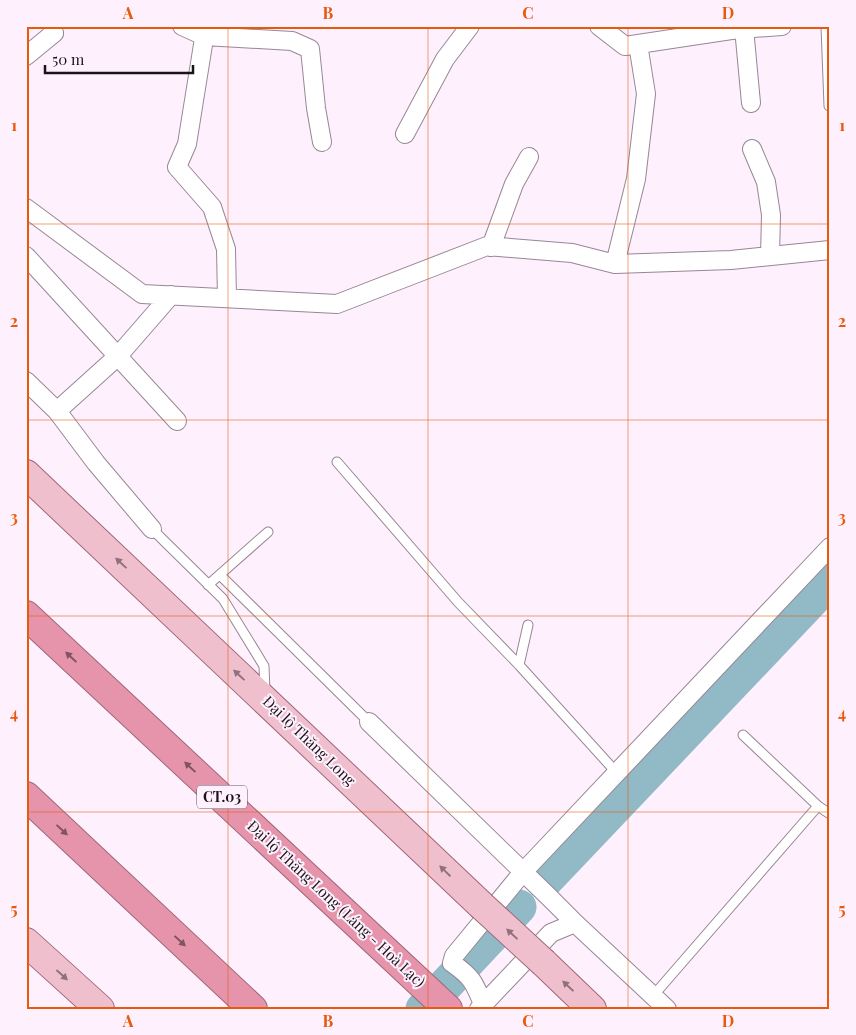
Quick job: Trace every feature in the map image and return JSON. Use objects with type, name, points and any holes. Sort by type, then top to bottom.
[{"type":"highway","name":"Đại lộ Thăng Long (Láng - Hoà Lạc)","points":[[26,615],[448,1009]]},
{"type":"highway","points":[[26,796],[252,1009]]},
{"type":"main road","name":"Đại lộ Thăng Long","points":[[26,474],[592,1009]]},
{"type":"main road","points":[[26,942],[100,1009]]},
{"type":"street","points":[[26,56],[54,33],[52,26]]},
{"type":"street","points":[[182,26],[205,31],[292,41],[310,49],[316,108],[322,142]]},
{"type":"street","points":[[405,134],[445,59],[470,26]]},
{"type":"street","points":[[599,26],[624,46],[740,28],[782,26]]},
{"type":"street","points":[[740,28],[752,103]]},
{"type":"street","points":[[205,31],[187,144],[177,167],[212,207],[226,248],[227,298]]},
{"type":"street","points":[[615,264],[636,179],[646,94],[638,44]]},
{"type":"street","points":[[752,149],[766,182],[771,216],[770,256]]},
{"type":"street","points":[[491,247],[514,184],[529,157]]},
{"type":"street","points":[[28,213],[142,294],[337,304],[487,246],[572,253],[615,264],[730,260],[830,250]]},
{"type":"street","points":[[26,256],[177,421]]},
{"type":"street","points":[[57,411],[118,356],[171,295]]},
{"type":"street","points":[[26,381],[57,411],[96,463],[152,529]]},
{"type":"street","points":[[575,923],[550,933],[481,1006],[472,979],[467,973],[452,963],[454,956],[523,872],[830,547]]},
{"type":"street","points":[[369,722],[575,923],[667,1009]]},
{"type":"lane","points":[[826,26],[829,106]]},
{"type":"lane","points":[[337,462],[458,602],[519,665],[616,772]]},
{"type":"lane","points":[[152,529],[223,599],[264,666],[265,700]]},
{"type":"lane","points":[[208,585],[268,532]]},
{"type":"lane","points":[[220,575],[369,722]]},
{"type":"lane","points":[[519,665],[528,625]]},
{"type":"lane","points":[[743,735],[818,806],[830,814]]},
{"type":"lane","points":[[653,996],[818,806]]},
{"type":"waterway","points":[[544,882],[830,581]]},
{"type":"waterway","points":[[423,1009],[519,907]]}]
